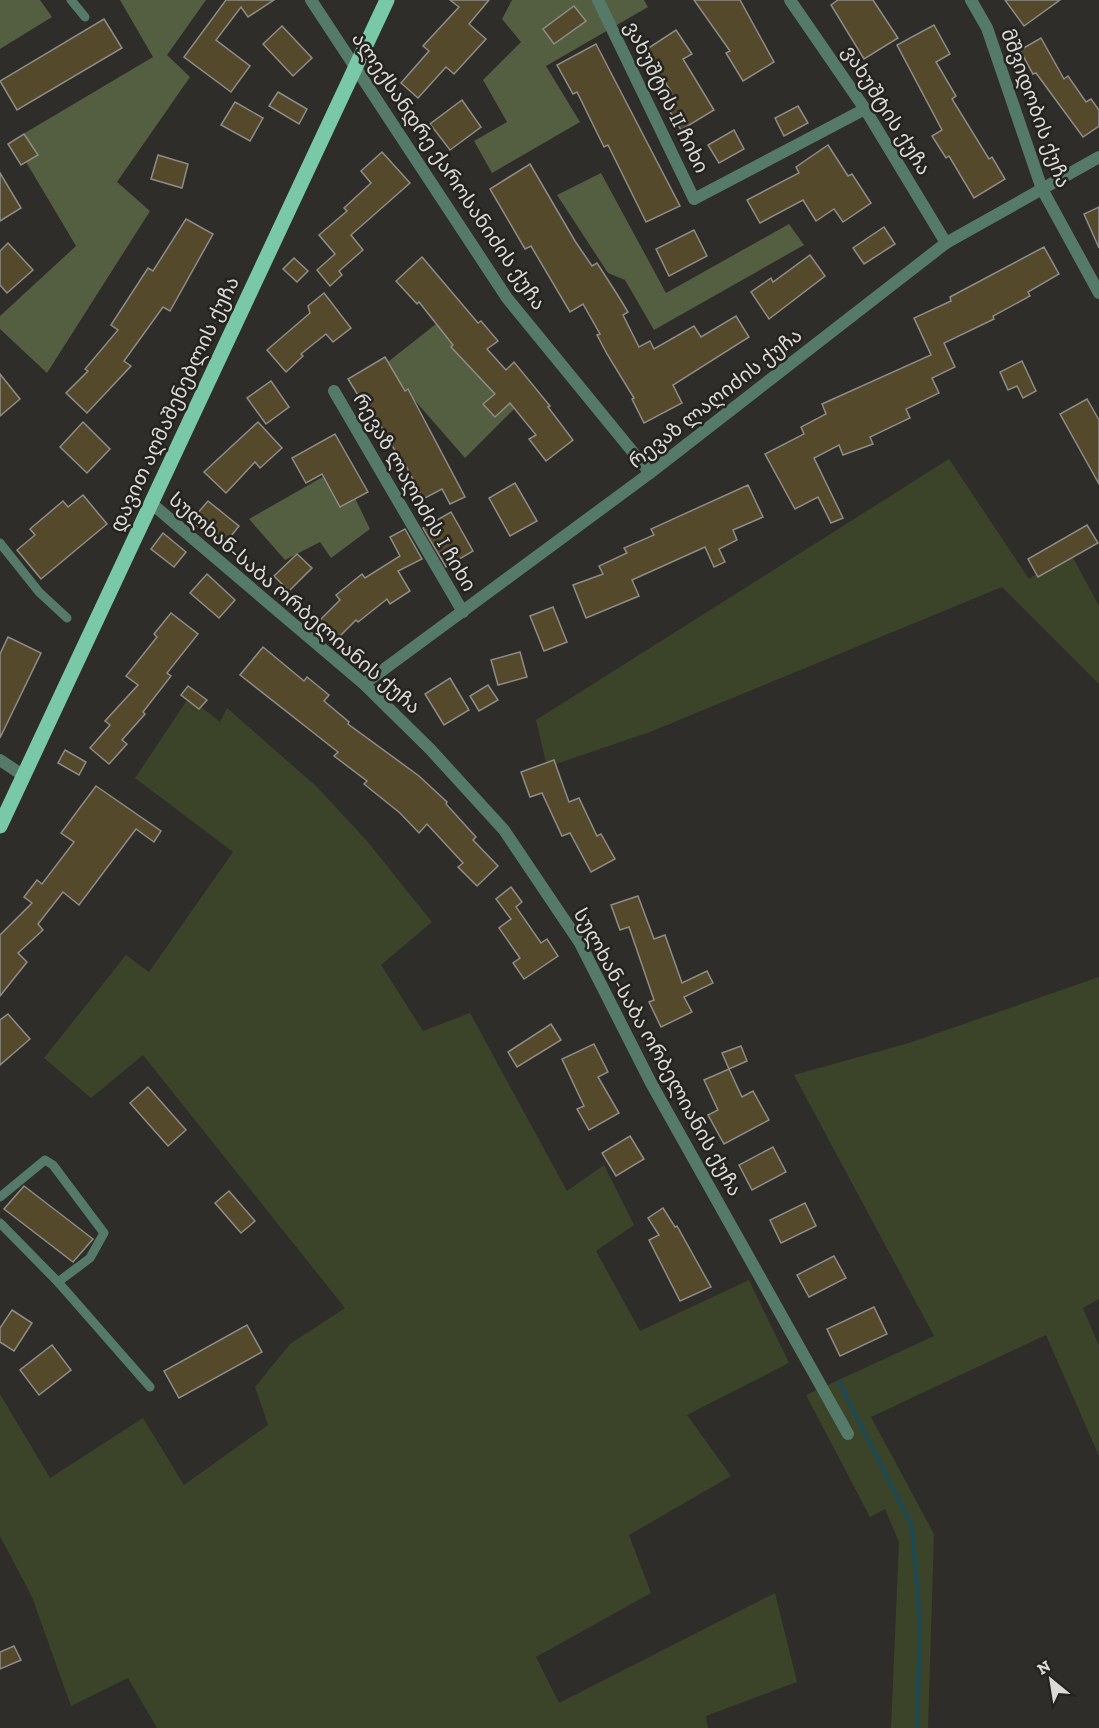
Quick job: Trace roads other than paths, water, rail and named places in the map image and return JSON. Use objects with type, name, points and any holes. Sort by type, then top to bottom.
[{"type":"main road","name":"დავით აღმაშენებლის ქუჩა","points":[[0,826],[387,0]]},
{"type":"street","name":"ალექსანდრე ქაროსანიძის ქუჩა","points":[[311,0],[354,69],[507,298],[650,473]]},
{"type":"street","name":"ვახუშტის II ჩიხი","points":[[598,0],[694,199],[865,108]]},
{"type":"street","name":"ვახუშტის ქუჩა","points":[[790,0],[865,108],[946,243]]},
{"type":"street","name":"მშვიდობის ქუჩა","points":[[971,0],[987,28],[1042,189],[1099,293]]},
{"type":"street","name":"რევაზ ლაღიძის ქუჩა","points":[[364,684],[650,473],[946,243],[1099,157]]},
{"type":"street","name":"რევაზ ლაღიძის I ჩიხი","points":[[334,391],[463,612]]},
{"type":"street","name":"სულხან-საბა ორბელიანის ქუჩა","points":[[151,503],[364,684],[430,749],[504,830],[580,943],[651,1083],[848,1434]]},
{"type":"street","points":[[0,760],[24,776]]},
{"type":"lane","points":[[71,0],[85,17]]},
{"type":"lane","points":[[0,543],[39,592],[67,618]]},
{"type":"lane","points":[[0,1197],[45,1160],[53,1165],[104,1233],[90,1258],[58,1282]]},
{"type":"lane","points":[[0,1223],[58,1282],[150,1387]]},
{"type":"waterway","points":[[839,1382],[912,1526],[920,1625],[917,1728]]}]
